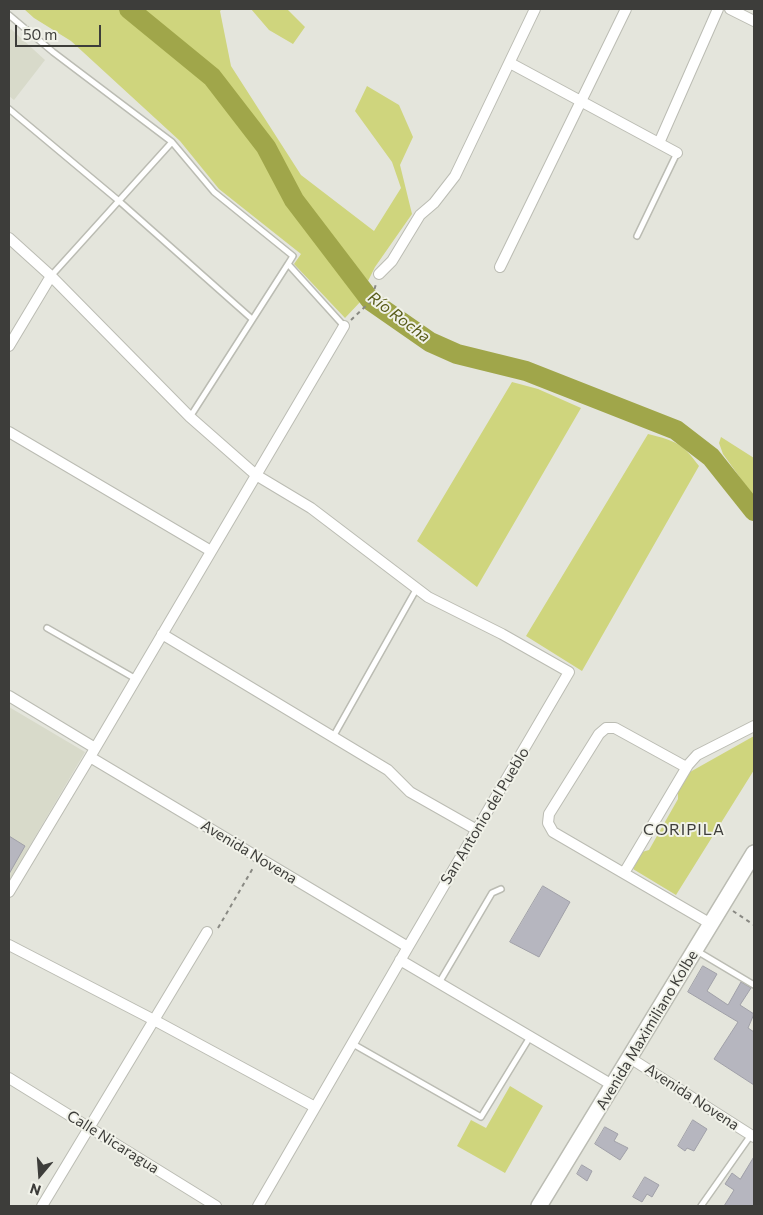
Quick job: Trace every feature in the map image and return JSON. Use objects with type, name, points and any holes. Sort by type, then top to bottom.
[{"type":"main road","name":"Avenida Maximiliano Kolbe","points":[[539,1206],[614,1086],[754,853]]},
{"type":"street","points":[[379,274],[392,261],[420,214],[434,203],[455,176],[535,9]]},
{"type":"street","points":[[500,267],[626,9]]},
{"type":"street","points":[[659,142],[718,9]]},
{"type":"street","points":[[730,9],[754,21]]},
{"type":"street","points":[[510,64],[677,153]]},
{"type":"street","points":[[9,238],[51,276],[190,417],[256,475],[311,508],[417,588]]},
{"type":"street","points":[[9,346],[51,276]]},
{"type":"street","points":[[9,892],[344,326]]},
{"type":"street","points":[[9,432],[211,551]]},
{"type":"street","name":"San Antonio del Pueblo","points":[[258,1206],[570,672],[502,634],[428,597],[417,588]]},
{"type":"street","points":[[162,634],[388,770],[410,792],[477,830]]},
{"type":"street","name":"Avenida Novena","points":[[9,696],[93,753],[259,858],[408,947]]},
{"type":"street","points":[[624,873],[686,767],[697,755],[754,726]]},
{"type":"street","points":[[686,767],[615,728],[606,728],[599,734],[549,814],[548,823],[553,832],[711,924]]},
{"type":"street","points":[[42,1206],[207,932]]},
{"type":"street","points":[[9,945],[154,1020],[315,1107]]},
{"type":"street","points":[[400,960],[614,1086]]},
{"type":"street","name":"Avenida Novena","points":[[630,1058],[753,1136]]},
{"type":"street","name":"Calle Nicaragua","points":[[9,1078],[216,1206]]},
{"type":"lane","points":[[9,15],[53,52],[172,142],[214,192],[293,256],[190,417]]},
{"type":"lane","points":[[9,109],[119,201],[252,319]]},
{"type":"lane","points":[[51,276],[172,142]]},
{"type":"lane","points":[[637,236],[677,153]]},
{"type":"lane","points":[[288,264],[344,326]]},
{"type":"lane","points":[[333,737],[417,588]]},
{"type":"lane","points":[[47,628],[136,679]]},
{"type":"lane","points":[[439,983],[492,893],[501,889]]},
{"type":"lane","points":[[695,951],[754,986]]},
{"type":"lane","points":[[352,1043],[481,1117],[530,1037]]},
{"type":"lane","points":[[701,1206],[753,1136]]},
{"type":"path","points":[[344,326],[371,301],[379,274]]},
{"type":"path","points":[[207,932],[216,930],[259,858]]},
{"type":"path","points":[[723,905],[754,925]]},
{"type":"shaded area","points":[[11,29],[45,60],[14,100],[9,96],[9,31]]},
{"type":"shaded area","points":[[9,707],[85,752],[9,881]]},
{"type":"green space","points":[[24,9],[123,9],[205,80],[261,148],[285,198],[362,300],[345,318],[294,264],[301,254],[219,189],[180,141],[71,41],[34,18]]},
{"type":"green space","points":[[141,9],[222,9],[220,11],[231,66],[301,175],[374,231],[401,188],[392,162],[355,111],[367,86],[399,105],[413,137],[400,165],[412,214],[375,267],[368,281],[292,182],[276,147],[219,74]]},
{"type":"green space","points":[[251,9],[287,9],[305,27],[293,44],[269,30]]},
{"type":"green space","points":[[512,382],[538,389],[581,408],[477,587],[417,541]]},
{"type":"green space","points":[[648,434],[678,444],[688,452],[699,466],[582,671],[526,636]]},
{"type":"green space","points":[[721,437],[754,458],[754,497],[723,454],[719,443]]},
{"type":"green space","points":[[754,736],[754,770],[676,895],[633,869],[642,852],[649,850],[678,799],[678,791],[690,772]]},
{"type":"green space","points":[[510,1086],[543,1106],[505,1173],[457,1146],[471,1120],[486,1128]]},
{"type":"building","points":[[9,836],[25,846],[9,874]]},
{"type":"building","points":[[543,886],[570,902],[539,957],[510,942]]},
{"type":"building","points":[[703,966],[717,974],[707,991],[728,1005],[741,982],[751,988],[740,1005],[754,1014],[748,1028],[754,1032],[754,1085],[714,1059],[738,1022],[688,992]]},
{"type":"building","points":[[693,1120],[707,1129],[694,1151],[687,1148],[685,1151],[678,1146]]},
{"type":"building","points":[[605,1127],[618,1134],[614,1141],[628,1148],[620,1160],[595,1144]]},
{"type":"building","points":[[754,1157],[754,1206],[724,1206],[734,1190],[725,1184],[732,1173],[740,1179]]},
{"type":"building","points":[[582,1165],[592,1171],[587,1181],[577,1174]]},
{"type":"building","points":[[645,1177],[659,1185],[652,1197],[647,1194],[642,1202],[633,1197]]},
{"type":"waterway","name":"Río Rocha","points":[[129,9],[212,77],[266,147],[294,200],[371,301],[430,342],[457,354],[526,371],[676,430],[711,457],[754,511]]},
{"type":"district","name":"CORIPILA","points":[[684,830]]}]
